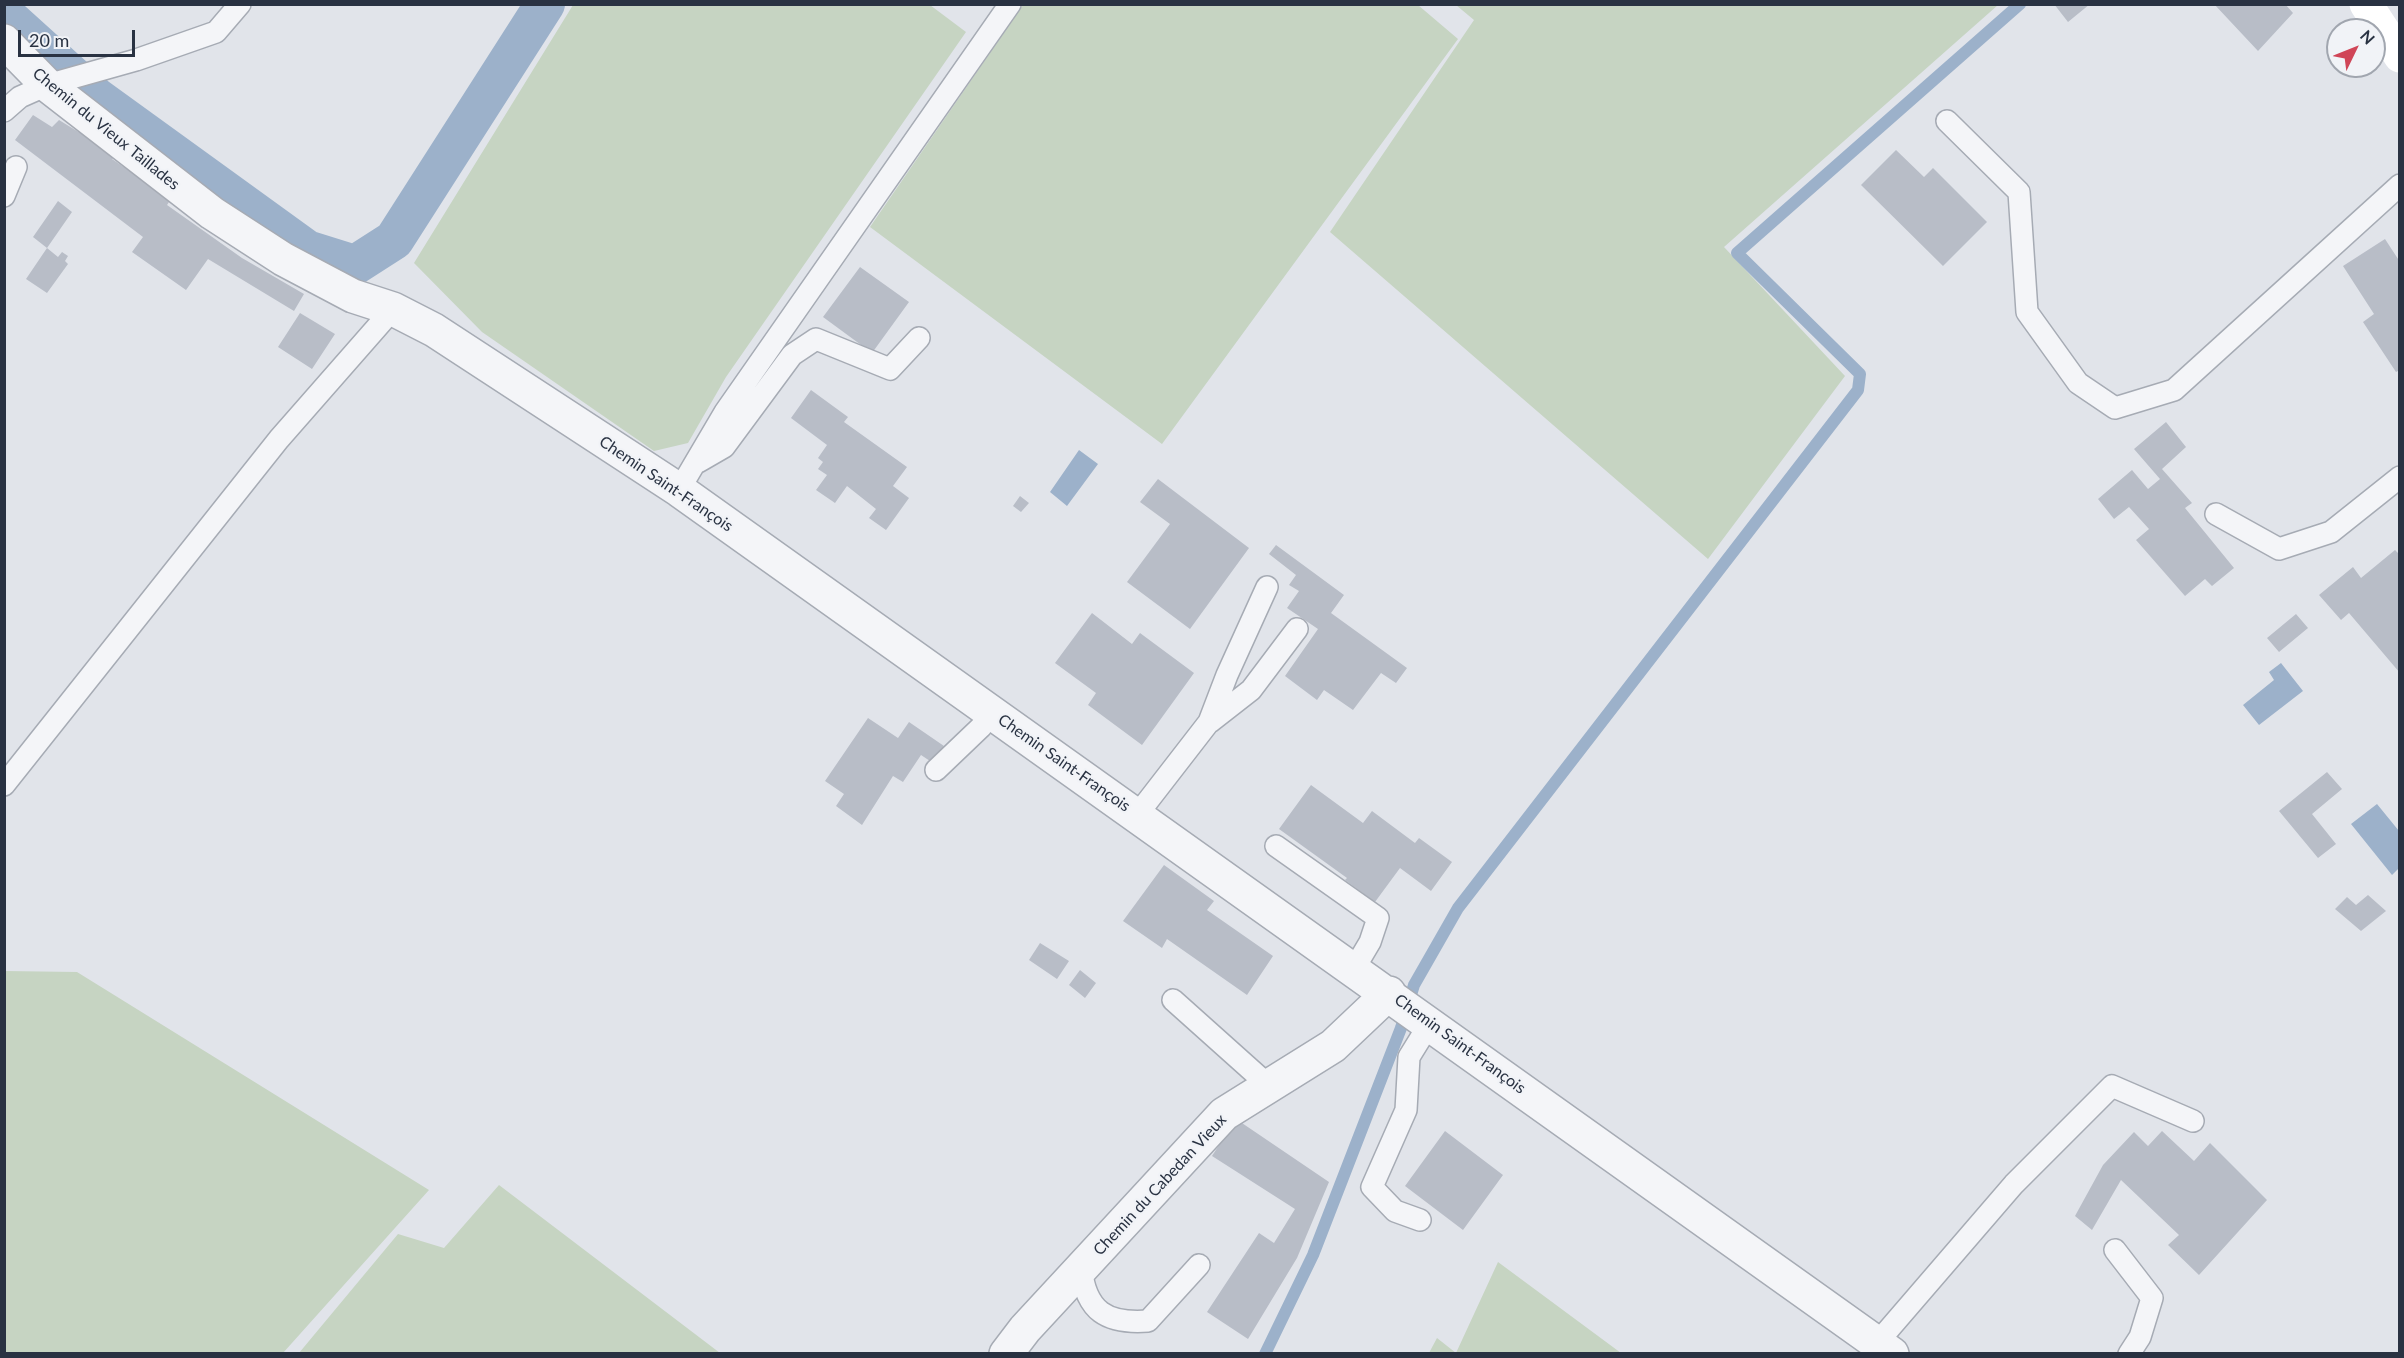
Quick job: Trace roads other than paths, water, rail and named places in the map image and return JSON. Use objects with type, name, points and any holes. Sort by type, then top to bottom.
[{"type":"street","points":[[2366,4],[2400,56]]},
{"type":"street","name":"Chemin du Vieux Taillades","points":[[4,41],[47,85],[212,213]]},
{"type":"street","name":"Chemin Saint-François","points":[[212,213],[283,259],[353,296],[393,309],[434,330],[687,477],[992,712],[1426,1019],[1884,1348]]},
{"type":"street","name":"Chemin du Cabedan Vieux","points":[[1006,1353],[1081,1268],[1224,1114],[1333,1046],[1391,995]]},
{"type":"lane","points":[[4,111],[20,97],[47,85],[136,60],[216,32],[240,4]]},
{"type":"lane","points":[[687,477],[725,412],[1010,4]]},
{"type":"lane","points":[[1947,121],[2019,192],[2027,312],[2078,383],[2115,408],[2174,390],[2400,186]]},
{"type":"lane","points":[[4,196],[16,167]]},
{"type":"lane","points":[[4,785],[279,439],[393,309]]},
{"type":"lane","points":[[687,477],[724,447],[792,355],[816,339],[890,369],[919,338]]},
{"type":"lane","points":[[2216,514],[2279,549],[2331,532],[2400,477]]},
{"type":"lane","points":[[1209,722],[1227,675],[1267,587]]},
{"type":"lane","points":[[1137,815],[1209,722],[1251,690],[1297,629]]},
{"type":"lane","points":[[936,770],[981,727],[992,712]]},
{"type":"lane","points":[[1276,846],[1378,918],[1370,942],[1354,969]]},
{"type":"lane","points":[[1173,1000],[1253,1068],[1268,1085]]},
{"type":"lane","points":[[1420,1220],[1395,1211],[1372,1187],[1406,1110],[1409,1057],[1426,1019]]},
{"type":"lane","points":[[1884,1348],[2014,1184],[2112,1086],[2193,1121]]},
{"type":"lane","points":[[2115,1250],[2152,1298],[2140,1337],[2129,1353]]},
{"type":"lane","points":[[1081,1268],[1083,1288],[1102,1316],[1124,1322],[1148,1321],[1199,1265]]},
{"type":"water","points":[[1079,450],[1098,464],[1067,506],[1050,492]]},
{"type":"water","points":[[2281,663],[2303,691],[2259,725],[2243,705],[2274,680],[2269,672]]},
{"type":"water","points":[[2377,804],[2399,831],[2399,868],[2392,875],[2351,824]]},
{"type":"waterway","points":[[4,14],[97,98],[307,250],[355,265],[394,240],[545,4]]},
{"type":"waterway","points":[[1265,1354],[1313,1255],[1401,1028],[1414,985],[1458,908],[1858,390],[1860,374],[1737,253],[2020,4]]}]
